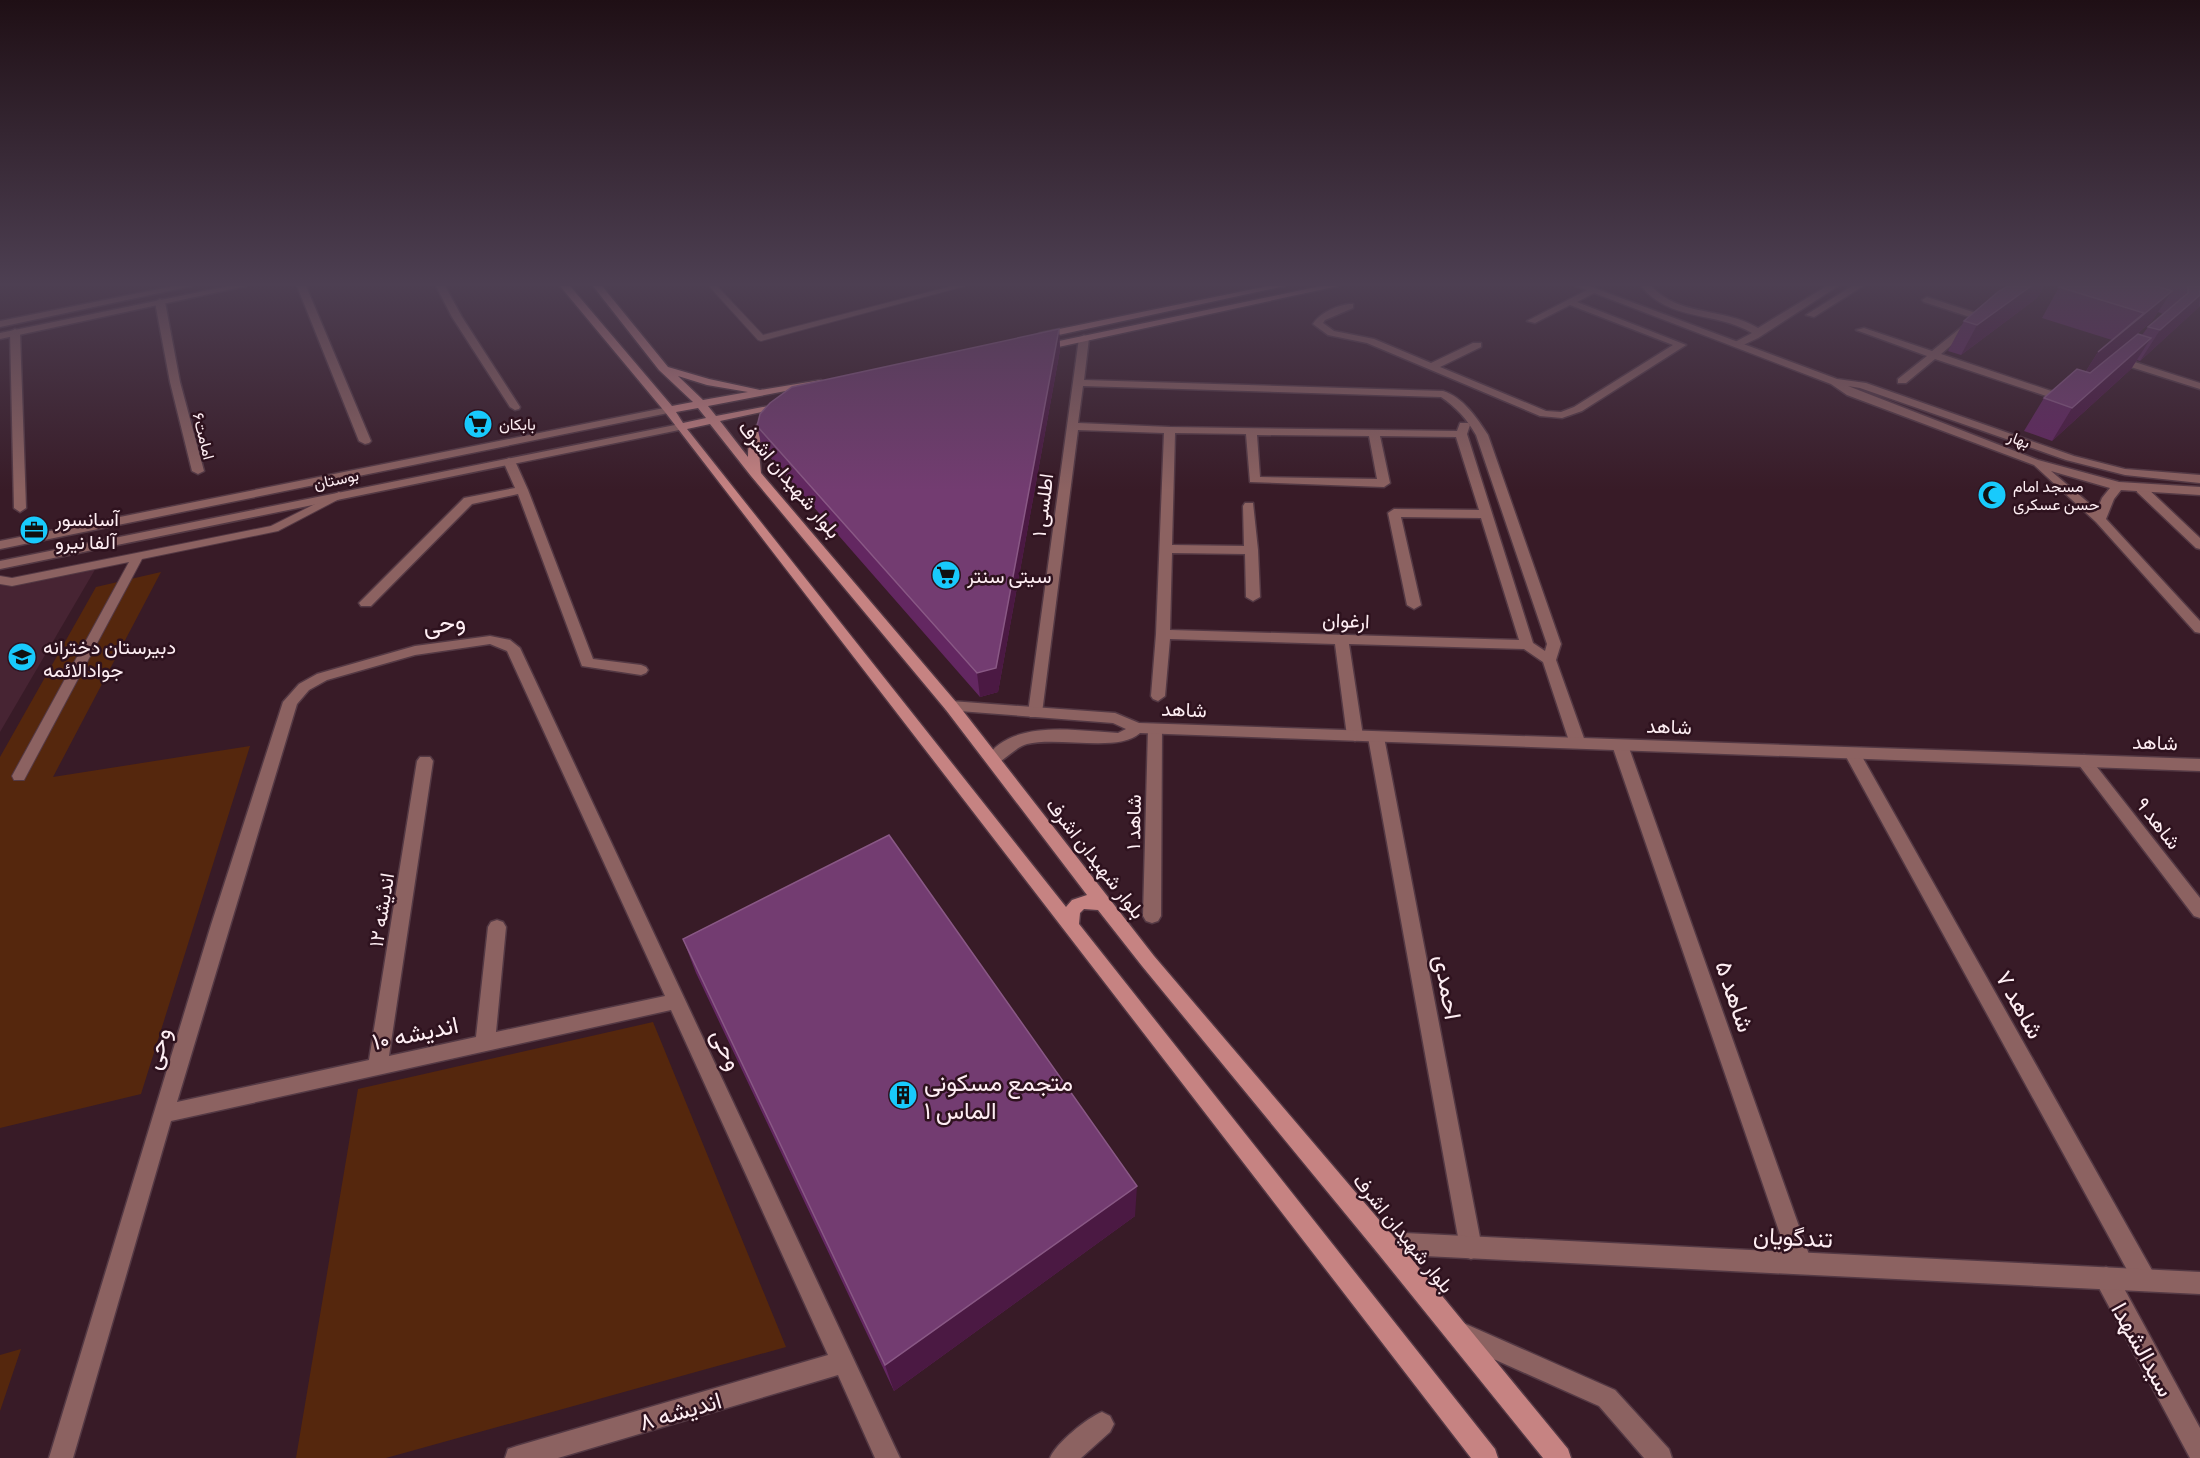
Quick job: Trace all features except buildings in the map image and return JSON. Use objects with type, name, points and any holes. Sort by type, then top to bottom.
[{"type":"main road","points":[[622,354],[669,410],[1486,1458]]},
{"type":"main road","name":"بلوار شهیدان اشرف","points":[[652,354],[701,404],[711,420],[755,474],[951,706],[1101,903],[1384,1243],[1559,1458]]},
{"type":"main road","points":[[663,368],[707,382],[767,392]]},
{"type":"main road","points":[[669,410],[823,381]]},
{"type":"main road","points":[[680,427],[795,403],[768,419],[758,430],[752,445],[755,474]]},
{"type":"main road","points":[[1070,924],[1070,914],[1077,905],[1089,901],[1101,903]]},
{"type":"street","points":[[16,354],[20,508]]},
{"type":"street","name":"امامت۶","points":[[170,354],[198,471]]},
{"type":"street","points":[[329,354],[364,441]]},
{"type":"street","points":[[481,354],[515,407]]},
{"type":"street","name":"اطلسی ۱","points":[[1035,713],[1081,354]]},
{"type":"street","points":[[1403,354],[1544,414],[1562,415],[1578,409],[1666,354]]},
{"type":"street","points":[[1433,366],[1458,354]]},
{"type":"street","name":"بهار","points":[[1764,354],[1835,382],[1851,393],[2034,462],[2118,486],[2200,492]]},
{"type":"street","points":[[1928,354],[2069,400],[2077,393]]},
{"type":"street","points":[[1902,381],[1936,354]]},
{"type":"street","points":[[2116,359],[2200,386]]},
{"type":"street","name":"بهار","points":[[1835,382],[1862,385],[2070,458],[2125,472],[2200,479]]},
{"type":"street","points":[[1078,383],[1443,394],[1458,402],[1482,435],[1554,644],[1549,660],[1578,744]]},
{"type":"street","name":"بوستان","points":[[0,544],[669,410]]},
{"type":"street","points":[[1468,413],[1461,434],[1527,645],[1549,660]]},
{"type":"street","points":[[1072,426],[1251,432],[1461,434]]},
{"type":"street","name":"بوستان","points":[[0,565],[680,427]]},
{"type":"street","points":[[1158,696],[1163,634],[1170,430]]},
{"type":"street","points":[[1251,432],[1254,480],[1384,483],[1374,434]]},
{"type":"street","points":[[460,452],[466,469]]},
{"type":"street","points":[[509,461],[587,663],[641,670]]},
{"type":"street","points":[[2034,462],[2100,519],[2200,628]]},
{"type":"street","points":[[2100,519],[2108,498],[2118,486]]},
{"type":"street","points":[[2141,489],[2200,545]]},
{"type":"street","points":[[366,603],[468,501],[522,490]]},
{"type":"street","points":[[1249,506],[1253,597]]},
{"type":"street","points":[[1414,605],[1394,513],[1486,514]]},
{"type":"street","points":[[1166,549],[1252,550]]},
{"type":"street","name":"ارغوان","points":[[1163,634],[1527,645]]},
{"type":"street","name":"وحی","points":[[61,1458],[163,1114],[290,702],[304,687],[322,677],[415,651],[490,640],[505,643],[513,648],[888,1458]]},
{"type":"street","points":[[1341,640],[1354,736]]},
{"type":"street","name":"شاهد","points":[[951,706],[1115,718],[1137,728],[1155,729],[2200,765]]},
{"type":"street","name":"شاهد","points":[[993,760],[1004,748],[1017,741],[1035,737],[1118,738],[1129,735],[1137,728]]},
{"type":"street","name":"شاهد ۱","points":[[1152,916],[1155,729]]},
{"type":"street","name":"احمدی","points":[[1376,737],[1471,1248]]},
{"type":"street","name":"شاهد ۵","points":[[1620,745],[1802,1263]]},
{"type":"street","name":"شاهد ۷","points":[[1852,753],[2145,1280]]},
{"type":"street","name":"اندیشه ۱۲","points":[[378,1065],[425,761]]},
{"type":"street","name":"شاهد ۹","points":[[2084,761],[2200,911]]},
{"type":"street","points":[[485,1042],[497,927]]},
{"type":"street","name":"اندیشه ۱۰","points":[[163,1114],[677,1001]]},
{"type":"street","name":"تندگویان","points":[[1384,1243],[2200,1283]]},
{"type":"street","name":"سیدالشهدا","points":[[2106,1278],[2200,1452]]},
{"type":"street","points":[[1454,1330],[1607,1398],[1660,1458]]},
{"type":"street","name":"اندیشه ۸","points":[[517,1458],[843,1362]]},
{"type":"street","points":[[1062,1458],[1102,1424]]},
{"type":"lane","points":[[0,579],[12,582],[274,529],[339,495]]},
{"type":"lane","points":[[19,776],[138,556]]},
{"type":"shaded area","name":"دبیرستان دخترانه جوادالائمه","points":[[100,561],[0,732],[0,582]]},
{"type":"shaded area","points":[[161,572],[53,777],[250,746],[141,1094],[0,1128],[0,757],[96,587]]},
{"type":"shaded area","points":[[653,1022],[786,1347],[386,1458],[296,1458],[358,1089]]},
{"type":"shaded area","points":[[21,1349],[0,1411],[0,1355]]},
{"type":"place","name":"بابکان","points":[[478,424]]},
{"type":"place","name":"مسجد امام حسن عسکری","points":[[1992,495]]},
{"type":"place","name":"آسانسور آلفا نيرو","points":[[34,530]]},
{"type":"place","name":"سیتی سنتر","points":[[946,575]]},
{"type":"place","name":"دبیرستان دخترانه جوادالائمه","points":[[22,657]]},
{"type":"place","name":"متجمع مسکونی الماس ۱","points":[[903,1095]]}]
